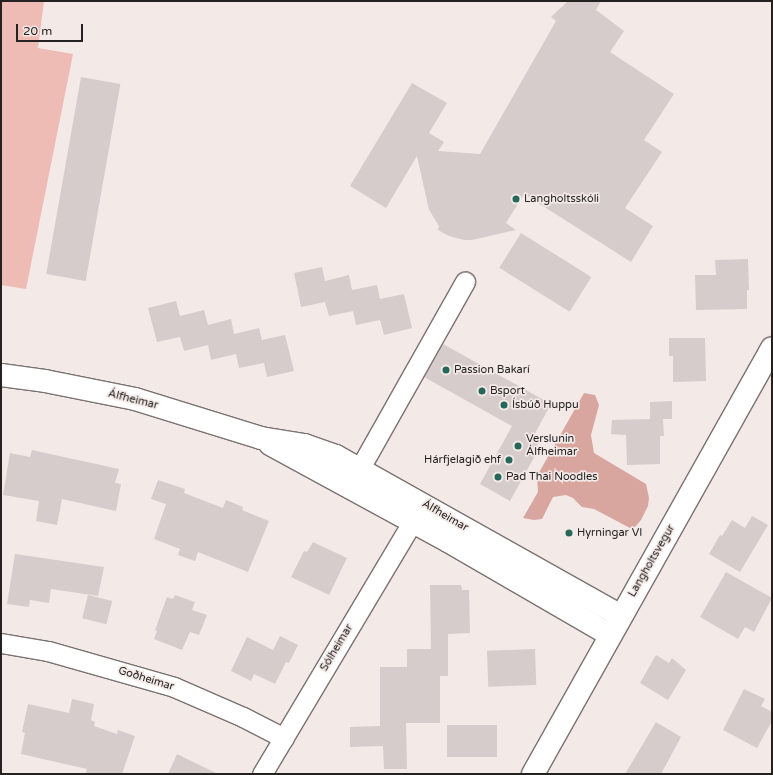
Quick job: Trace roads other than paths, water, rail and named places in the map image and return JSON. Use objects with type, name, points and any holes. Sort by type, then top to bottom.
[{"type":"street","points":[[360,468],[465,282]]},
{"type":"street","name":"Langholtsvegur","points":[[533,774],[772,348]]},
{"type":"street","name":"Álfheimar","points":[[1,375],[45,381],[135,399],[261,438],[304,445],[336,456],[360,468],[621,616]]},
{"type":"street","name":"Álfheimar","points":[[261,438],[610,635]]},
{"type":"street","points":[[407,495],[413,512],[412,522]]},
{"type":"street","name":"Sólheimar","points":[[262,774],[412,522],[427,512],[436,511]]},
{"type":"street","name":"Goðheimar","points":[[1,643],[48,650],[174,687],[236,714],[284,738]]},
{"type":"place","name":"Langholtsskóli","points":[[516,199]]},
{"type":"place","name":"Passion Bakarí","points":[[446,370]]},
{"type":"place","name":"Bsport","points":[[482,391]]},
{"type":"place","name":"Ísbúð Huppu","points":[[504,405]]},
{"type":"place","name":"Verslunin Álfheimar","points":[[518,446]]},
{"type":"place","name":"Hárfjelagið ehf","points":[[509,460]]},
{"type":"place","name":"Pad Thai Noodles","points":[[498,477]]},
{"type":"place","name":"Hyrningar VI","points":[[569,533]]}]
